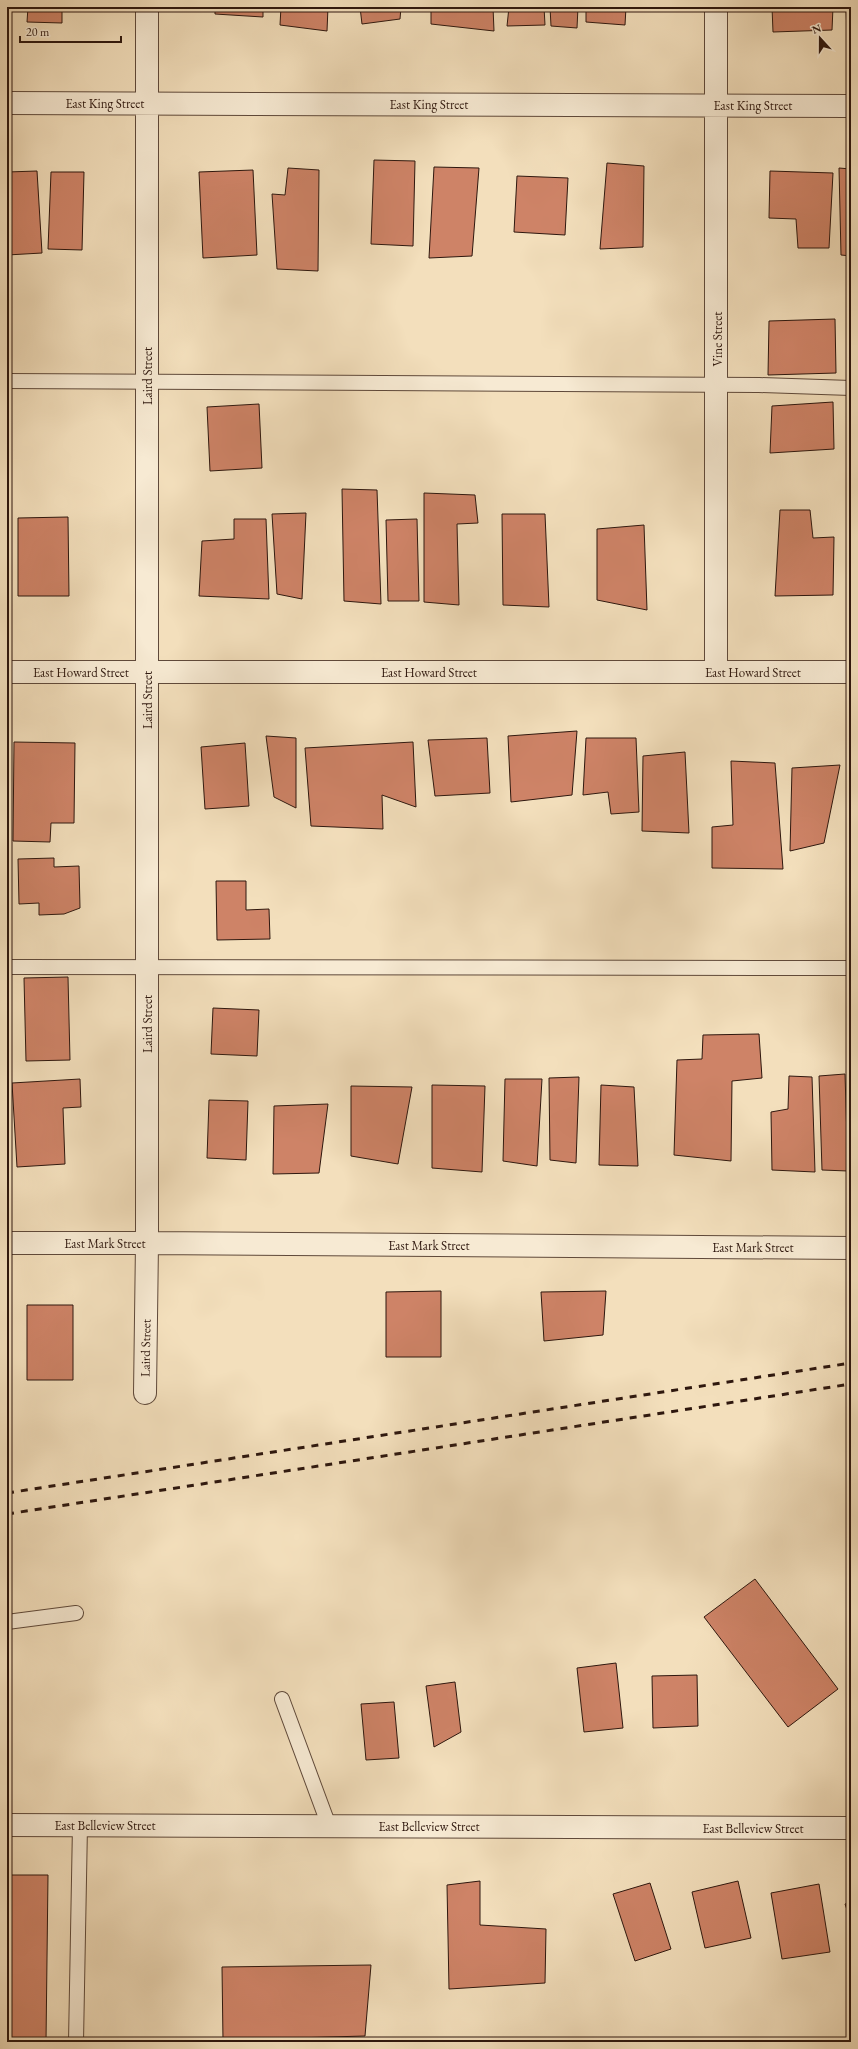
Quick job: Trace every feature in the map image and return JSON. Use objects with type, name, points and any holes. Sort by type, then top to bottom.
[{"type":"street","name":"Laird Street","points":[[144,1394],[147,1243],[147,7]]},
{"type":"street","name":"Vine Street","points":[[716,7],[716,672]]},
{"type":"street","name":"East King Street","points":[[7,103],[851,106]]},
{"type":"street","name":"East Howard Street","points":[[7,672],[851,672]]},
{"type":"street","name":"East Mark Street","points":[[7,1244],[147,1243],[851,1248]]},
{"type":"street","name":"East Belleview Street","points":[[7,1825],[851,1828]]},
{"type":"lane","points":[[7,381],[851,388]]},
{"type":"lane","points":[[7,968],[851,968]]},
{"type":"lane","points":[[7,1622],[76,1613]]},
{"type":"lane","points":[[282,1699],[329,1826]]},
{"type":"lane","points":[[76,2042],[80,1825]]},
{"type":"building","points":[[28,7],[62,7],[62,23],[27,22]]},
{"type":"building","points":[[215,7],[263,7],[263,17],[215,14]]},
{"type":"building","points":[[281,7],[328,7],[327,31],[280,25]]},
{"type":"building","points":[[360,7],[401,7],[400,19],[362,24]]},
{"type":"building","points":[[431,7],[493,7],[494,31],[431,24]]},
{"type":"building","points":[[509,7],[544,7],[545,25],[507,26]]},
{"type":"building","points":[[550,7],[578,7],[577,28],[551,26]]},
{"type":"building","points":[[586,7],[626,7],[625,25],[586,22]]},
{"type":"building","points":[[772,7],[833,7],[832,30],[773,32]]},
{"type":"building","points":[[846,7],[851,7],[851,34],[847,34]]},
{"type":"building","points":[[374,160],[415,161],[413,246],[371,244]]},
{"type":"building","points":[[607,163],[644,166],[643,247],[600,249]]},
{"type":"building","points":[[434,167],[479,168],[472,256],[429,258]]},
{"type":"building","points":[[288,168],[319,170],[318,271],[277,269],[272,194],[285,195]]},
{"type":"building","points":[[839,168],[851,169],[851,256],[841,255]]},
{"type":"building","points":[[253,170],[257,255],[203,258],[199,172]]},
{"type":"building","points":[[37,171],[42,253],[7,255],[7,172]]},
{"type":"building","points":[[770,171],[833,173],[829,248],[798,248],[796,219],[769,218]]},
{"type":"building","points":[[51,172],[84,172],[82,250],[48,249]]},
{"type":"building","points":[[517,176],[568,178],[565,235],[514,232]]},
{"type":"building","points":[[835,319],[836,373],[768,375],[769,321]]},
{"type":"building","points":[[833,402],[834,449],[770,453],[772,406]]},
{"type":"building","points":[[259,404],[262,468],[210,471],[207,407]]},
{"type":"building","points":[[342,489],[377,490],[381,604],[344,601]]},
{"type":"building","points":[[424,493],[475,495],[478,523],[457,524],[459,605],[424,602]]},
{"type":"building","points":[[780,510],[810,510],[813,538],[834,537],[833,595],[775,596]]},
{"type":"building","points":[[849,512],[851,512],[851,563]]},
{"type":"building","points":[[306,513],[302,599],[277,594],[272,514]]},
{"type":"building","points":[[502,514],[545,514],[549,607],[503,605]]},
{"type":"building","points":[[68,517],[69,596],[18,596],[18,518]]},
{"type":"building","points":[[234,519],[266,519],[269,599],[199,596],[202,541],[234,539]]},
{"type":"building","points":[[417,519],[419,601],[388,601],[386,520]]},
{"type":"building","points":[[644,525],[647,610],[597,600],[597,529]]},
{"type":"building","points":[[577,731],[572,795],[511,802],[508,736]]},
{"type":"building","points":[[266,736],[296,738],[296,808],[274,797]]},
{"type":"building","points":[[487,738],[490,793],[435,796],[428,740]]},
{"type":"building","points":[[586,738],[636,738],[639,812],[611,814],[608,792],[583,795]]},
{"type":"building","points":[[14,742],[75,743],[74,823],[51,823],[50,842],[13,841]]},
{"type":"building","points":[[413,742],[416,807],[382,795],[383,829],[311,826],[305,748]]},
{"type":"building","points":[[245,743],[249,806],[205,809],[201,747]]},
{"type":"building","points":[[685,752],[689,833],[642,831],[643,756]]},
{"type":"building","points":[[731,761],[775,763],[783,869],[712,868],[712,827],[733,825]]},
{"type":"building","points":[[840,765],[824,843],[790,851],[792,768]]},
{"type":"building","points":[[54,858],[54,867],[79,866],[80,908],[64,914],[39,915],[39,903],[19,904],[18,859]]},
{"type":"building","points":[[216,881],[246,881],[246,910],[269,909],[270,939],[217,940]]},
{"type":"building","points":[[68,977],[70,1060],[26,1061],[24,978]]},
{"type":"building","points":[[213,1008],[259,1010],[257,1056],[211,1054]]},
{"type":"building","points":[[759,1034],[762,1078],[732,1081],[731,1161],[674,1155],[677,1060],[702,1059],[703,1035]]},
{"type":"building","points":[[845,1074],[848,1171],[822,1170],[819,1076]]},
{"type":"building","points":[[789,1076],[812,1077],[815,1172],[772,1170],[771,1112],[788,1109]]},
{"type":"building","points":[[579,1077],[576,1163],[550,1160],[549,1078]]},
{"type":"building","points":[[80,1079],[81,1107],[63,1108],[65,1164],[17,1167],[12,1083]]},
{"type":"building","points":[[505,1079],[542,1079],[537,1166],[503,1161]]},
{"type":"building","points":[[432,1085],[485,1086],[482,1172],[432,1168]]},
{"type":"building","points":[[601,1085],[634,1087],[638,1166],[599,1165]]},
{"type":"building","points":[[351,1086],[412,1087],[398,1164],[351,1156]]},
{"type":"building","points":[[209,1100],[248,1101],[246,1160],[207,1158]]},
{"type":"building","points":[[328,1104],[319,1173],[273,1174],[274,1106]]},
{"type":"building","points":[[441,1291],[441,1357],[386,1357],[386,1292]]},
{"type":"building","points":[[606,1291],[603,1335],[544,1341],[541,1292]]},
{"type":"building","points":[[27,1305],[73,1305],[73,1380],[27,1380]]},
{"type":"building","points":[[755,1579],[838,1689],[788,1727],[704,1617]]},
{"type":"building","points":[[616,1663],[623,1728],[584,1732],[577,1668]]},
{"type":"building","points":[[697,1675],[698,1726],[653,1728],[652,1676]]},
{"type":"building","points":[[455,1682],[461,1732],[434,1747],[426,1686]]},
{"type":"building","points":[[394,1702],[399,1758],[366,1760],[361,1704]]},
{"type":"building","points":[[7,1875],[48,1875],[46,2042],[7,2042]]},
{"type":"building","points":[[480,1881],[480,1925],[546,1929],[545,1983],[449,1989],[447,1885]]},
{"type":"building","points":[[738,1881],[751,1938],[705,1948],[692,1892]]},
{"type":"building","points":[[650,1883],[671,1949],[635,1961],[613,1894]]},
{"type":"building","points":[[819,1884],[830,1952],[782,1959],[771,1893]]},
{"type":"building","points":[[851,1902],[851,1922],[845,1904]]},
{"type":"building","points":[[371,1965],[365,2036],[223,2040],[222,1967]]},
{"type":"railway","points":[[7,1493],[851,1363]]},
{"type":"railway","points":[[7,1514],[851,1384]]}]
